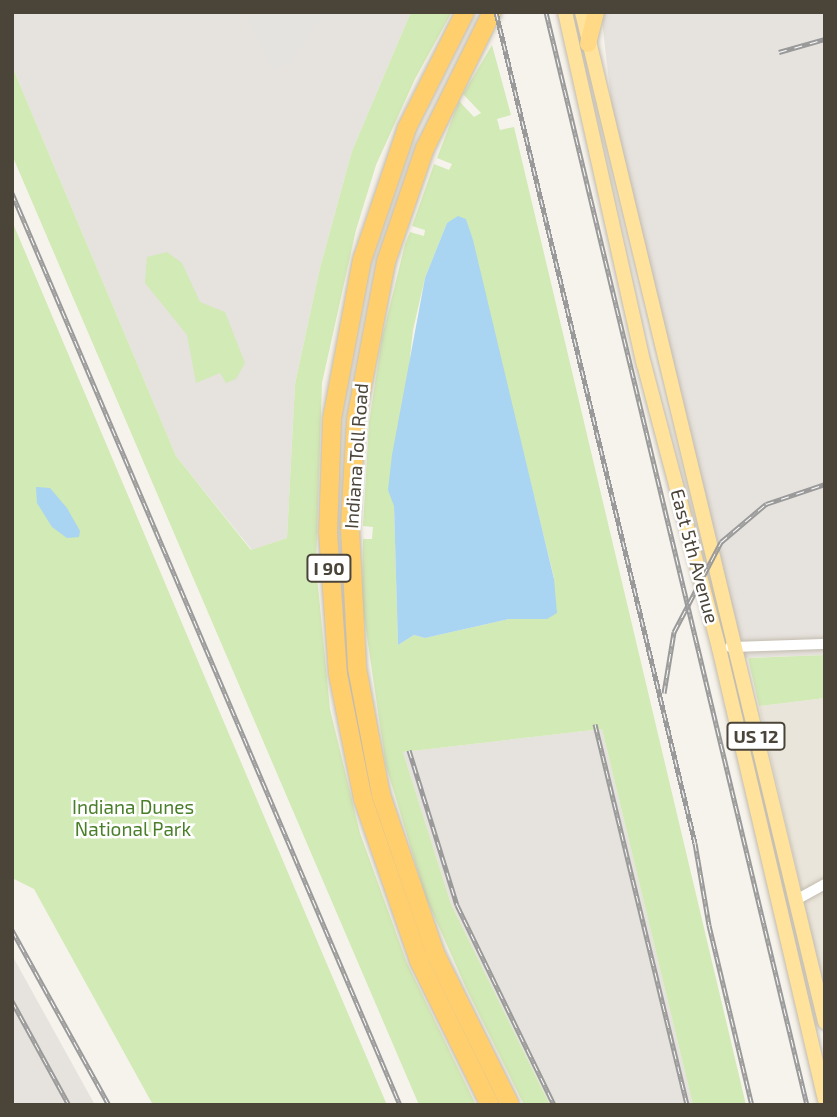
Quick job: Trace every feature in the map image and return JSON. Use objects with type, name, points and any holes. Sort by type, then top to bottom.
[{"type":"highway","name":"Indiana Toll Road","points":[[492,12],[425,148],[378,298],[356,419],[351,582],[368,738],[394,844],[435,953],[510,1105]]},
{"type":"highway","points":[[588,44],[596,12]]},
{"type":"highway","name":"Indiana Toll Road","points":[[462,19],[427,83],[389,173],[350,310],[332,419],[330,601],[350,744],[378,850],[419,961],[490,1105]]},
{"type":"main road","name":"East 5th Avenue","points":[[565,12],[644,365],[719,648],[825,1101]]},
{"type":"main road","name":"East 5th Avenue","points":[[582,12],[825,1020]]},
{"type":"street","points":[[719,648],[825,644]]},
{"type":"street","points":[[796,900],[825,884]]},
{"type":"shaded area","points":[[12,12],[411,12],[352,151],[320,268],[295,384],[287,538],[252,550],[176,456],[12,66]]},
{"type":"shaded area","points":[[324,12],[291,63],[271,70],[247,13]]},
{"type":"shaded area","points":[[601,12],[825,12],[825,655],[744,658],[614,125]]},
{"type":"shaded area","points":[[825,698],[825,993],[759,706]]},
{"type":"shaded area","points":[[602,729],[693,1105],[550,1105],[451,904],[403,752]]},
{"type":"shaded area","points":[[12,955],[95,1105],[12,1105]]},
{"type":"green space","points":[[411,12],[452,12],[415,79],[376,165],[356,230],[322,383],[316,566],[330,709],[360,833],[407,963],[476,1105],[419,1105],[12,155],[12,66],[176,456],[251,550],[287,538],[295,384],[320,268],[352,151]]},
{"type":"green space","points":[[492,45],[511,115],[497,119],[500,130],[514,127],[746,1105],[693,1105],[602,729],[403,752],[451,904],[550,1105],[524,1105],[466,988],[426,898],[386,766],[362,603],[363,539],[372,539],[373,527],[363,526],[369,422],[382,338],[405,244],[410,232],[424,236],[425,230],[412,226],[434,164],[449,170],[452,164],[437,158],[459,101],[474,117],[481,113],[463,94]],"holes":[[[466,219],[554,578],[547,619],[509,619],[425,638],[414,635],[398,645],[394,505],[413,330],[425,278],[447,223]]]},
{"type":"green space","name":"Indiana Dunes National Park","points":[[12,221],[387,1105],[153,1105],[34,889],[12,878]]},
{"type":"green space","points":[[167,252],[182,263],[200,302],[225,312],[245,363],[236,379],[226,383],[220,373],[196,383],[187,335],[145,283],[147,257]]},
{"type":"green space","points":[[825,655],[825,698],[759,706],[748,658]]},
{"type":"water","points":[[458,216],[466,219],[473,240],[554,579],[557,613],[547,619],[509,619],[425,638],[414,635],[398,645],[394,506],[388,490],[392,455],[425,278],[447,223]]},
{"type":"water","points":[[36,487],[50,488],[67,508],[80,531],[79,537],[67,538],[52,527],[37,503]]},
{"type":"railway","points":[[496,12],[695,843],[709,925],[752,1105]]},
{"type":"railway","points":[[546,12],[807,1105]]},
{"type":"railway","points":[[779,52],[825,39]]},
{"type":"railway","points":[[12,193],[400,1105]]},
{"type":"railway","points":[[664,693],[674,632],[721,542],[766,504],[825,484]]},
{"type":"railway","points":[[595,724],[687,1105]]},
{"type":"railway","points":[[409,750],[457,905],[554,1105]]},
{"type":"railway","points":[[12,930],[109,1105]]},
{"type":"railway","points":[[12,1001],[69,1105]]}]
